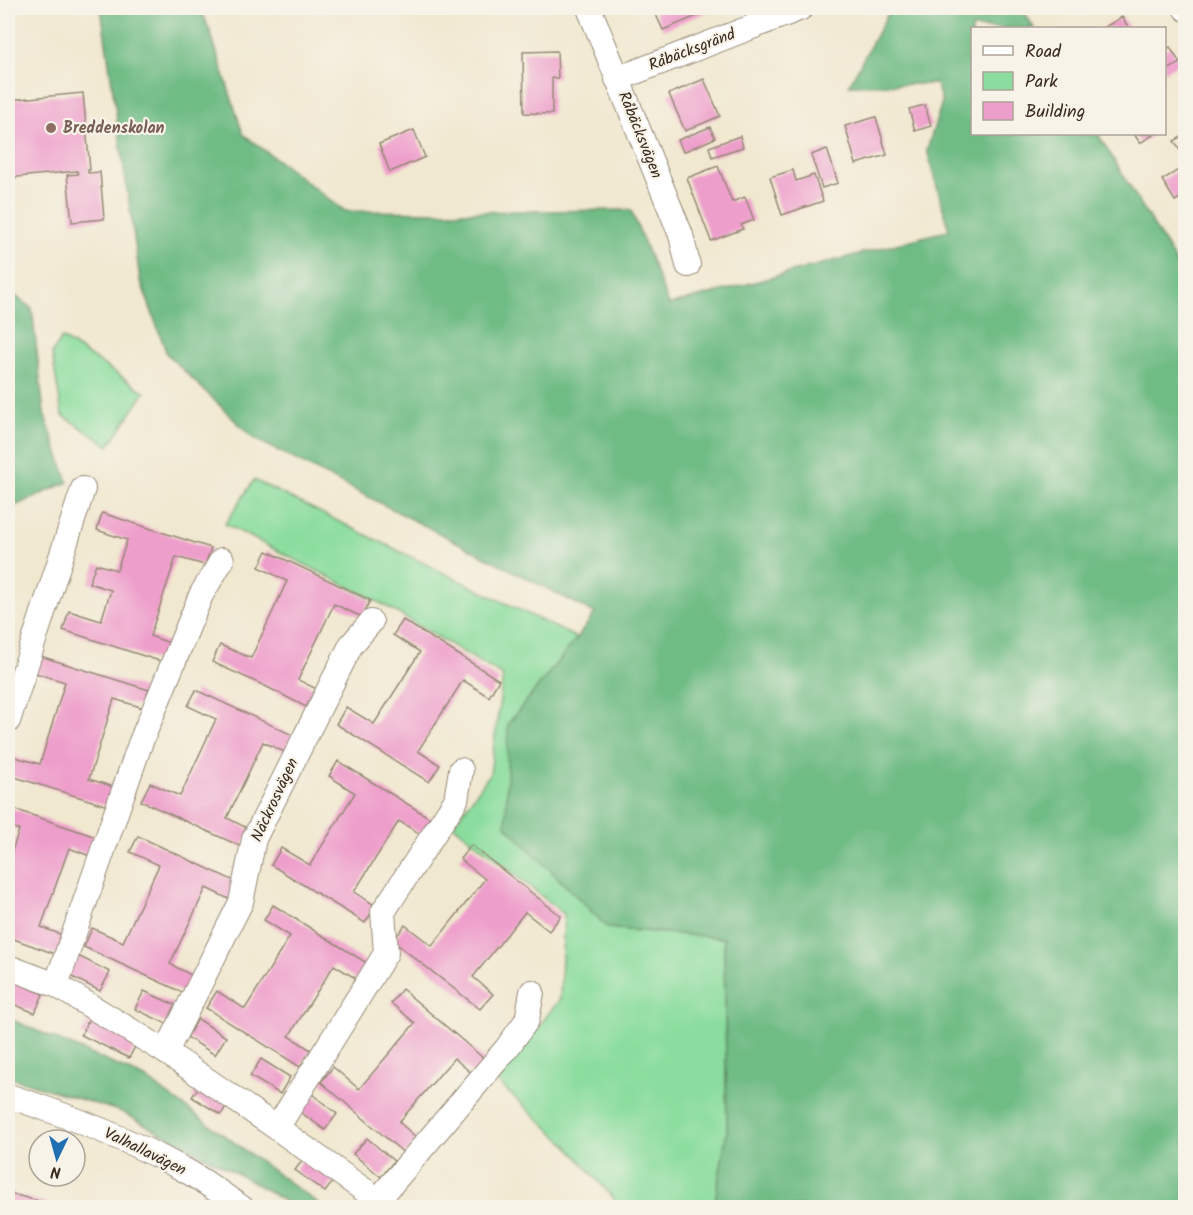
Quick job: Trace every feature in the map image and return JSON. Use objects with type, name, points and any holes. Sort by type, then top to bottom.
[{"type":"street","name":"Råbäcksvägen","points":[[589,8],[681,235],[688,265]]},
{"type":"street","name":"Råbäcksgränd","points":[[617,79],[801,8]]},
{"type":"street","points":[[8,722],[83,489]]},
{"type":"street","points":[[56,985],[140,744],[201,595],[222,560]]},
{"type":"street","name":"Näckrosvägen","points":[[166,1052],[241,902],[254,839],[351,645],[371,622]]},
{"type":"street","points":[[277,1128],[386,953],[382,912],[456,800],[460,770]]},
{"type":"street","points":[[8,967],[56,985],[166,1052],[277,1128],[379,1204],[507,1048],[527,1020],[532,992]]},
{"type":"street","name":"Valhallavägen","points":[[8,1096],[43,1107],[128,1142],[182,1169],[242,1208]]},
{"type":"green space","points":[[101,8],[200,8],[210,31],[243,134],[345,211],[631,210],[669,305],[949,230],[927,150],[942,102],[936,84],[849,85],[891,8],[1022,8],[1033,27],[971,27],[971,135],[1099,135],[1185,277],[1185,1207],[714,1207],[727,1131],[724,938],[608,928],[506,826],[508,724],[595,613],[253,438],[167,354],[140,279]]},
{"type":"green space","points":[[8,290],[32,309],[44,413],[68,482],[8,509],[8,440],[12,423],[8,422]]},
{"type":"green space","points":[[62,338],[145,392],[109,446],[62,415],[52,353]]},
{"type":"green space","points":[[254,480],[577,638],[508,724],[608,928],[724,938],[727,1131],[714,1207],[621,1207],[566,1144],[496,1081],[560,999],[564,914],[453,825],[490,774],[503,676],[384,605],[225,524]]},
{"type":"green space","points":[[8,1018],[145,1078],[323,1207],[294,1207],[253,1182],[122,1112],[8,1077]]},
{"type":"building","points":[[653,8],[707,8],[709,11],[663,30]]},
{"type":"building","points":[[1122,17],[1128,27],[1105,27]]},
{"type":"building","points":[[1170,47],[1180,63],[1166,71],[1166,49]]},
{"type":"building","points":[[557,51],[558,78],[552,78],[552,114],[524,113],[523,52]]},
{"type":"building","points":[[704,79],[720,116],[685,131],[669,94]]},
{"type":"building","name":"Breddenskolan","points":[[83,93],[90,170],[88,173],[100,172],[104,219],[72,222],[67,175],[78,174],[77,171],[8,178],[8,100]]},
{"type":"building","points":[[925,105],[931,126],[915,131],[909,109]]},
{"type":"building","points":[[876,117],[887,155],[856,164],[845,126]]},
{"type":"building","points":[[710,127],[715,138],[683,152],[678,140]]},
{"type":"building","points":[[414,130],[425,157],[390,172],[379,144]]},
{"type":"building","points":[[1135,135],[1153,135],[1140,143]]},
{"type":"building","points":[[1185,135],[1185,154],[1183,155],[1174,141]]},
{"type":"building","points":[[740,136],[743,147],[712,157],[709,147]]},
{"type":"building","points":[[827,149],[838,183],[822,188],[811,155]]},
{"type":"building","points":[[718,166],[732,202],[745,197],[754,220],[741,225],[743,229],[711,241],[687,178]]},
{"type":"building","points":[[1185,166],[1185,195],[1175,201],[1162,180]]},
{"type":"building","points":[[793,170],[796,181],[814,175],[823,201],[782,215],[770,177]]},
{"type":"building","points":[[102,513],[211,548],[205,565],[176,557],[150,636],[175,645],[169,664],[63,630],[69,611],[101,621],[111,590],[89,583],[96,564],[117,570],[127,540],[97,530]]},
{"type":"building","points":[[267,551],[370,600],[362,617],[334,604],[298,680],[321,691],[312,710],[212,662],[220,645],[251,658],[287,581],[259,567]]},
{"type":"building","points":[[403,620],[499,680],[489,697],[463,680],[418,751],[440,765],[429,782],[336,724],[346,707],[374,724],[420,652],[393,635]]},
{"type":"building","points":[[40,656],[149,690],[144,708],[114,699],[89,779],[114,787],[108,806],[8,775],[8,755],[40,764],[65,682],[35,673]]},
{"type":"building","points":[[196,690],[299,738],[291,755],[263,742],[227,818],[251,830],[242,847],[141,801],[150,783],[180,796],[216,719],[188,706]]},
{"type":"building","points":[[338,761],[435,821],[425,837],[399,821],[354,892],[376,906],[365,923],[271,865],[281,848],[310,865],[355,793],[329,776]]},
{"type":"building","points":[[8,807],[96,837],[90,856],[69,848],[41,927],[65,936],[58,955],[8,937],[8,863],[19,830],[8,826]]},
{"type":"building","points":[[138,836],[241,884],[233,901],[206,888],[170,964],[193,976],[184,993],[84,947],[92,928],[123,942],[159,865],[130,852]]},
{"type":"building","points":[[471,845],[561,916],[549,931],[525,912],[473,977],[493,994],[480,1009],[393,941],[405,925],[432,946],[485,879],[460,859]]},
{"type":"building","points":[[273,905],[370,965],[360,981],[334,965],[289,1036],[311,1050],[300,1067],[206,1008],[217,991],[245,1009],[290,936],[264,920]]},
{"type":"building","points":[[78,956],[110,972],[100,991],[68,975]]},
{"type":"building","points":[[8,979],[43,994],[35,1013],[8,1002]]},
{"type":"building","points":[[402,989],[489,1063],[477,1078],[454,1058],[399,1122],[418,1139],[405,1154],[321,1082],[333,1067],[359,1089],[415,1023],[391,1003]]},
{"type":"building","points":[[144,991],[175,1005],[167,1024],[135,1009]]},
{"type":"building","points":[[90,1017],[138,1041],[129,1058],[81,1035]]},
{"type":"building","points":[[198,1019],[226,1037],[215,1055],[187,1037]]},
{"type":"building","points":[[261,1059],[290,1077],[280,1094],[250,1076]]},
{"type":"building","points":[[202,1082],[230,1100],[221,1115],[192,1097]]},
{"type":"building","points":[[312,1094],[337,1114],[325,1130],[299,1111]]},
{"type":"building","points":[[367,1138],[394,1161],[381,1177],[353,1154]]},
{"type":"building","points":[[308,1153],[338,1175],[325,1192],[295,1170]]},
{"type":"building","points":[[8,1193],[62,1207],[62,1208],[8,1208]]},
{"type":"place","name":"Breddenskolan","points":[[51,128]]}]
